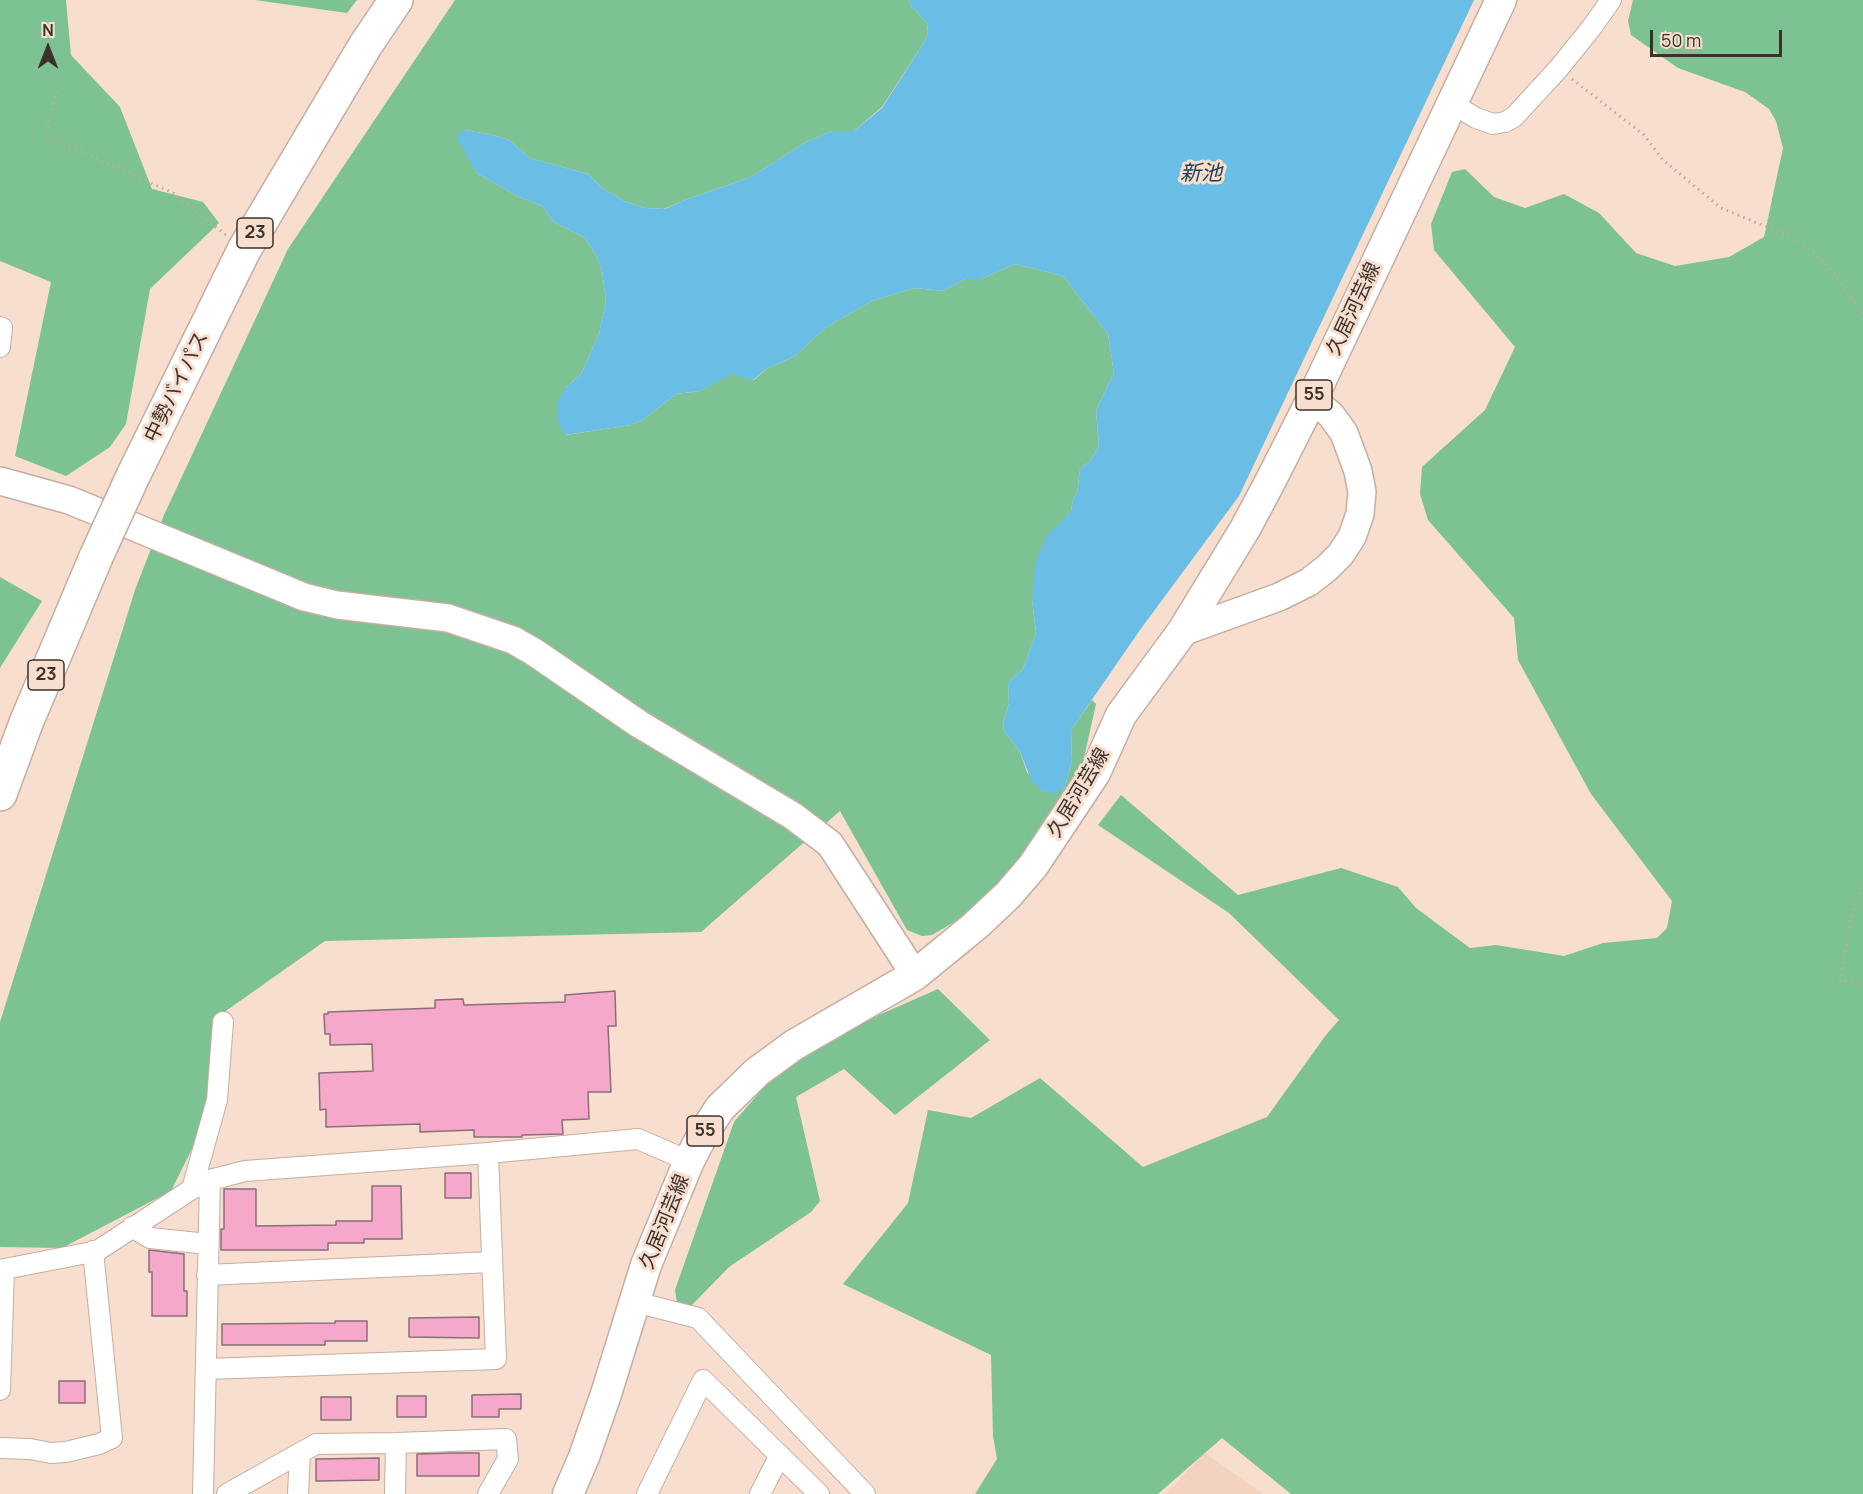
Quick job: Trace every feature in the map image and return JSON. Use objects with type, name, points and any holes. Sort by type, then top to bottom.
[{"type":"highway","name":"中勢バイパス","points":[[0,794],[26,723],[96,557],[133,476],[244,250],[365,46],[396,0]]},
{"type":"main road","name":"久居河芸線","points":[[568,1494],[584,1457],[646,1265],[689,1161],[720,1108],[757,1072],[804,1039],[915,975],[975,926],[1008,895],[1033,866],[1095,773],[1121,715],[1182,632],[1245,529],[1312,399],[1501,0]]},
{"type":"street","points":[[1451,103],[1476,118],[1493,124],[1505,122],[1527,105],[1592,27],[1611,0]]},
{"type":"street","points":[[0,327],[2,328],[0,347]]},
{"type":"street","points":[[1182,632],[1279,597],[1309,582],[1340,555],[1352,537],[1359,514],[1362,492],[1358,471],[1344,434],[1331,415],[1312,399]]},
{"type":"street","points":[[0,481],[69,500],[304,597],[337,604],[448,618],[513,640],[639,724],[793,816],[830,844],[915,975]]},
{"type":"street","points":[[192,1190],[217,1100],[223,1022]]},
{"type":"street","points":[[0,1389],[2,1269],[97,1251],[210,1180],[245,1171],[639,1140],[689,1161]]},
{"type":"street","points":[[206,1369],[496,1359],[488,1153]]},
{"type":"street","points":[[203,1494],[210,1180]]},
{"type":"street","points":[[132,1227],[150,1238],[208,1244]]},
{"type":"street","points":[[0,1448],[30,1449],[51,1453],[66,1452],[99,1444],[112,1438],[93,1251]]},
{"type":"street","points":[[207,1275],[492,1262]]},
{"type":"street","points":[[635,1302],[698,1318],[865,1494]]},
{"type":"street","points":[[647,1494],[703,1380],[819,1494]]},
{"type":"street","points":[[227,1494],[316,1444],[506,1439],[508,1459],[488,1494]]},
{"type":"street","points":[[395,1494],[396,1443]]},
{"type":"street","points":[[298,1494],[300,1453]]},
{"type":"street","points":[[760,1494],[780,1455]]},
{"type":"path","points":[[1559,68],[1644,135],[1663,160],[1721,208],[1784,234],[1818,256],[1827,264],[1863,313]]},
{"type":"path","points":[[57,91],[45,135],[173,193],[244,250]]},
{"type":"path","points":[[1863,887],[1852,913],[1840,981],[1863,982]]},
{"type":"shaded area","points":[[1205,1453],[1263,1494],[1165,1494]]},
{"type":"green space","points":[[0,0],[66,0],[71,55],[120,107],[152,189],[203,202],[219,223],[150,289],[126,424],[110,447],[66,476],[15,456],[51,282],[0,261]]},
{"type":"green space","points":[[255,0],[357,0],[347,13]]},
{"type":"green space","points":[[455,0],[909,0],[911,6],[927,23],[926,39],[882,107],[854,131],[832,131],[806,142],[751,177],[664,209],[645,208],[624,201],[602,188],[588,174],[530,158],[509,140],[464,130],[477,173],[517,196],[542,206],[554,222],[585,238],[597,257],[602,271],[606,301],[599,334],[581,374],[565,388],[566,435],[631,425],[644,419],[676,394],[700,391],[731,373],[754,380],[766,369],[795,356],[825,328],[872,301],[914,288],[943,291],[965,279],[981,279],[1015,264],[1063,276],[1108,334],[1114,373],[1096,410],[1099,447],[1089,462],[1080,469],[1077,494],[1073,499],[1071,511],[1065,518],[1032,599],[1036,633],[1023,669],[1008,683],[1009,703],[1003,724],[1004,731],[1020,752],[1027,772],[1041,790],[1052,793],[1064,789],[1072,761],[1071,730],[1092,700],[1096,704],[1082,767],[1068,801],[987,898],[932,935],[922,936],[907,930],[840,811],[701,932],[325,941],[213,1020],[208,1117],[171,1191],[62,1248],[0,1247],[0,1022],[135,590],[164,515],[288,249]]},
{"type":"green space","points":[[1633,0],[1863,0],[1863,1494],[1291,1494],[1222,1438],[1158,1494],[975,1494],[997,1459],[993,1436],[991,1355],[843,1284],[908,1203],[928,1110],[971,1118],[1040,1078],[1143,1167],[1267,1117],[1339,1020],[1229,913],[1098,825],[1121,795],[1238,895],[1341,868],[1398,887],[1416,908],[1470,948],[1496,945],[1564,956],[1603,943],[1657,938],[1667,928],[1672,901],[1591,794],[1518,660],[1514,618],[1428,520],[1420,494],[1422,467],[1485,410],[1515,347],[1434,250],[1431,224],[1452,172],[1465,169],[1494,197],[1525,208],[1564,194],[1599,213],[1636,253],[1675,266],[1729,257],[1764,237],[1783,148],[1776,121],[1769,109],[1745,92],[1678,68],[1631,35],[1628,21]]},
{"type":"green space","points":[[0,577],[42,601],[0,668]]},
{"type":"green space","points":[[938,989],[990,1040],[895,1115],[844,1069],[796,1097],[820,1201],[811,1212],[729,1267],[691,1306],[677,1303],[675,1290],[734,1122],[776,1073],[854,1026]]},
{"type":"water","name":"新池","points":[[909,0],[1474,0],[1239,496],[1140,630],[1071,730],[1072,761],[1064,789],[1052,794],[1041,790],[1032,782],[1020,752],[1004,731],[1003,724],[1009,703],[1008,683],[1023,669],[1036,633],[1032,599],[1036,560],[1047,536],[1071,511],[1073,499],[1077,494],[1080,469],[1089,462],[1099,447],[1096,410],[1114,373],[1108,334],[1063,276],[1015,264],[981,279],[965,279],[943,291],[914,288],[872,301],[825,328],[795,356],[766,369],[753,380],[731,374],[700,391],[676,394],[644,419],[631,425],[565,435],[557,420],[558,400],[565,388],[581,374],[599,334],[606,301],[602,271],[597,257],[585,238],[554,222],[542,206],[517,196],[477,173],[458,141],[459,132],[464,130],[509,140],[530,158],[588,174],[602,188],[624,201],[645,208],[665,209],[751,177],[806,142],[832,131],[854,131],[882,108],[926,39],[928,32],[927,23],[911,6]]},
{"type":"building","points":[[615,991],[616,1026],[608,1026],[611,1092],[588,1092],[589,1119],[562,1120],[563,1134],[474,1137],[474,1130],[420,1132],[420,1124],[326,1127],[326,1109],[320,1110],[319,1073],[373,1071],[372,1044],[330,1045],[330,1034],[325,1034],[324,1014],[328,1012],[435,1008],[435,1000],[463,999],[464,1005],[565,1002],[565,995]]},
{"type":"building","points":[[445,1173],[471,1173],[471,1198],[445,1198]]},
{"type":"building","points":[[372,1186],[401,1186],[402,1239],[364,1239],[364,1243],[328,1243],[328,1250],[221,1250],[221,1229],[224,1229],[224,1189],[256,1189],[256,1226],[336,1225],[336,1221],[372,1221]]},
{"type":"building","points":[[149,1250],[184,1254],[187,1316],[152,1316],[152,1272],[149,1272]]},
{"type":"building","points":[[479,1317],[479,1338],[409,1337],[409,1318]]},
{"type":"building","points":[[335,1321],[367,1321],[367,1341],[325,1341],[325,1345],[222,1345],[222,1324],[335,1323]]},
{"type":"building","points":[[59,1381],[85,1381],[85,1403],[59,1403]]},
{"type":"building","points":[[521,1394],[521,1409],[499,1409],[499,1417],[472,1417],[472,1395]]},
{"type":"building","points":[[397,1396],[426,1396],[426,1417],[397,1417]]},
{"type":"building","points":[[321,1397],[351,1397],[351,1420],[321,1420]]},
{"type":"building","points":[[479,1453],[479,1476],[417,1476],[417,1454]]},
{"type":"building","points":[[379,1458],[379,1480],[316,1481],[316,1459]]}]
